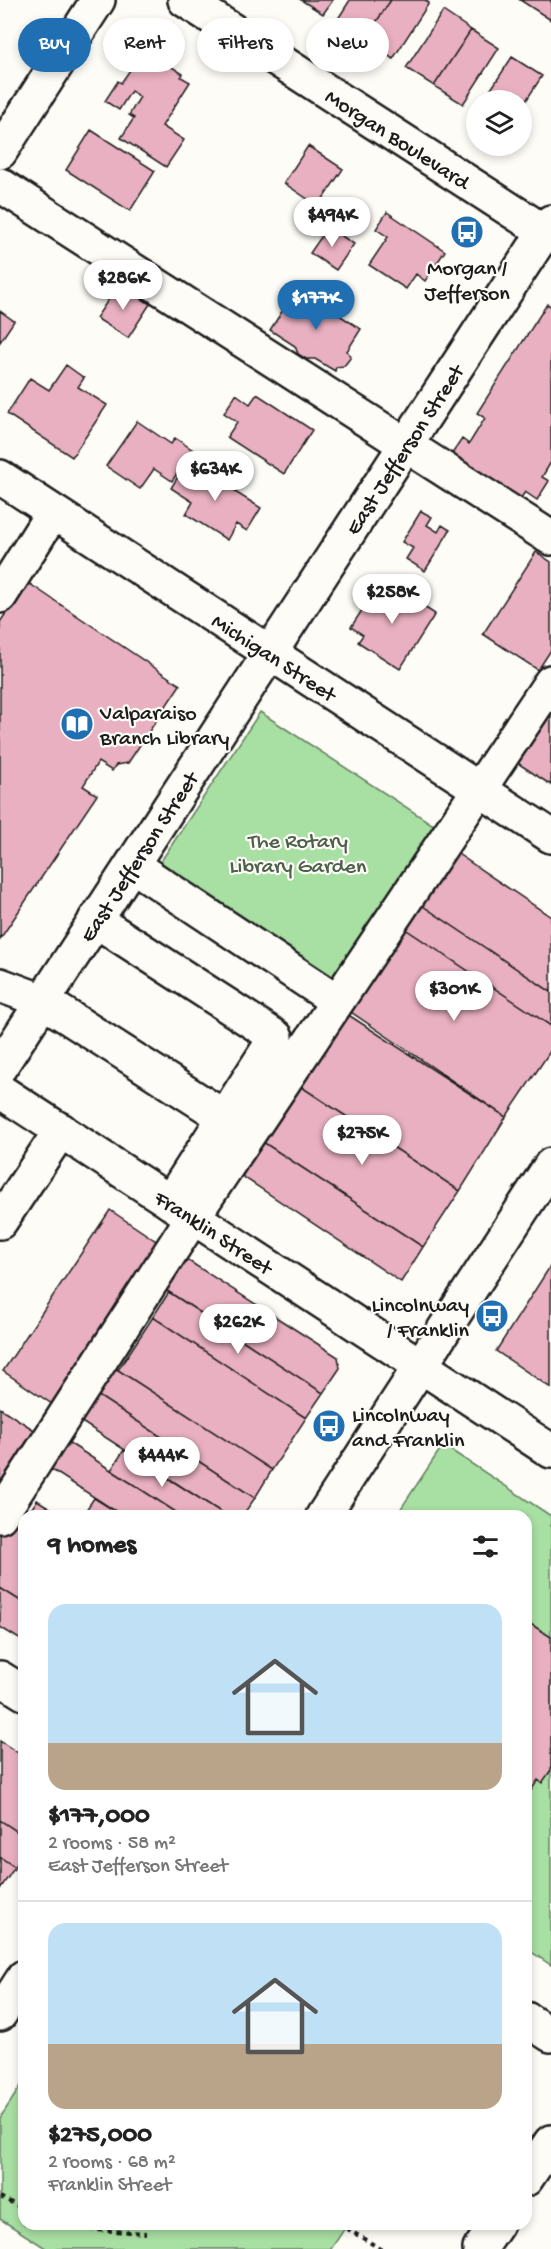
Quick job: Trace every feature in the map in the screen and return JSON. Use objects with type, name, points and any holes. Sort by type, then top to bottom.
[{"type":"street","points":[[0,152],[98,0]]},
{"type":"street","name":"Morgan Boulevard","points":[[185,0],[549,230]]},
{"type":"street","points":[[0,185],[551,538]]},
{"type":"street","name":"East Jefferson Street","points":[[0,1067],[405,445],[549,230]]},
{"type":"street","name":"Michigan Street","points":[[0,477],[551,836]]},
{"type":"street","points":[[0,596],[53,512]]},
{"type":"street","points":[[0,1516],[182,1210],[337,1001],[481,790],[551,682]]},
{"type":"street","points":[[132,865],[337,1001]]},
{"type":"street","points":[[95,920],[276,1037],[224,1117],[182,1210]]},
{"type":"street","points":[[0,985],[43,1001],[224,1117]]},
{"type":"street","name":"Franklin Street","points":[[0,1091],[551,1451]]},
{"type":"street","points":[[0,1222],[61,1130]]},
{"type":"street","points":[[327,1510],[551,1165]]},
{"type":"street","points":[[0,1678],[18,1690]]},
{"type":"street","points":[[532,2023],[551,2035]]},
{"type":"street","points":[[532,2170],[551,2142]]},
{"type":"street","points":[[480,2249],[493,2230]]},
{"type":"path","points":[[0,2197],[18,2206]]},
{"type":"path","points":[[94,2230],[146,2233]]},
{"type":"path","points":[[349,2230],[381,2249]]},
{"type":"green space","name":"The Rotary Library Garden","points":[[260,712],[435,826],[337,981],[153,873]]},
{"type":"green space","points":[[443,1445],[551,1516],[551,1965],[532,1952],[532,1510],[400,1510]]},
{"type":"green space","points":[[18,2090],[18,2230],[344,2230],[331,2249],[47,2249],[0,2219],[0,2118]]},
{"type":"building","points":[[301,0],[333,0],[323,14]]},
{"type":"building","points":[[350,0],[391,0],[379,18],[339,18]]},
{"type":"building","points":[[391,0],[425,0],[429,3],[393,59],[389,56],[389,18],[379,18]]},
{"type":"building","points":[[520,0],[551,0],[551,20]]},
{"type":"building","points":[[443,11],[471,30],[434,86],[406,68]]},
{"type":"building","points":[[471,30],[499,48],[472,90],[466,90],[466,99],[463,104],[434,86]]},
{"type":"building","points":[[512,57],[542,76],[532,92],[491,90]]},
{"type":"building","points":[[129,72],[180,72],[183,74],[181,77],[190,82],[162,126],[184,140],[166,167],[121,138],[134,118],[129,115],[140,97],[131,91],[119,110],[105,101],[118,81],[121,83]]},
{"type":"building","points":[[91,130],[155,171],[130,211],[66,170]]},
{"type":"building","points":[[308,146],[343,169],[318,206],[284,183]]},
{"type":"building","points":[[387,212],[445,251],[425,281],[416,274],[406,289],[369,265],[388,237],[376,229]]},
{"type":"building","points":[[328,227],[354,244],[336,270],[310,253]]},
{"type":"building","points":[[119,284],[150,304],[128,338],[96,318]]},
{"type":"building","points":[[297,288],[361,329],[347,351],[351,357],[344,366],[336,367],[335,371],[315,359],[306,359],[298,354],[295,346],[270,330]]},
{"type":"building","points":[[547,304],[551,306],[551,462],[542,477],[549,481],[537,500],[525,492],[516,505],[449,458],[462,439],[469,444],[485,418],[477,413]]},
{"type":"building","points":[[0,311],[14,321],[0,342]]},
{"type":"building","points":[[66,365],[84,378],[78,387],[107,405],[72,457],[7,414],[30,378],[49,390]]},
{"type":"building","points":[[236,394],[250,404],[257,394],[312,430],[284,474],[227,437],[237,422],[224,413]]},
{"type":"building","points":[[137,421],[171,444],[175,438],[193,450],[172,481],[154,469],[140,489],[106,466]]},
{"type":"building","points":[[185,465],[208,480],[213,472],[238,487],[235,492],[261,508],[247,531],[236,524],[227,540],[186,514],[193,502],[171,488]]},
{"type":"building","points":[[421,511],[432,517],[427,525],[438,532],[442,525],[450,530],[425,571],[406,559],[413,548],[402,542]]},
{"type":"building","points":[[536,552],[551,562],[551,650],[538,670],[483,634]]},
{"type":"building","name":"Valparaiso Branch Library","points":[[27,582],[180,685],[128,763],[116,765],[112,771],[98,762],[83,786],[97,795],[0,939],[0,622]]},
{"type":"building","points":[[387,583],[435,614],[400,669],[358,642],[363,635],[351,627],[372,595],[378,599]]},
{"type":"building","points":[[551,709],[551,785],[513,760]]},
{"type":"building","points":[[455,852],[551,917],[551,992],[420,904]]},
{"type":"building","points":[[420,904],[551,992],[551,1026],[404,928]]},
{"type":"building","points":[[404,928],[551,1026],[551,1050],[506,1117],[348,1010]]},
{"type":"building","points":[[347,1014],[506,1117],[460,1191],[300,1086]]},
{"type":"building","points":[[300,1086],[460,1191],[423,1247],[263,1142]]},
{"type":"building","points":[[263,1142],[423,1247],[401,1282],[242,1176]]},
{"type":"building","points":[[110,1210],[165,1247],[58,1408],[3,1371]]},
{"type":"building","points":[[184,1258],[338,1357],[340,1368],[323,1393],[164,1289]]},
{"type":"building","points":[[551,1265],[551,1388],[496,1351]]},
{"type":"building","points":[[169,1292],[323,1393],[306,1418],[153,1317]]},
{"type":"building","points":[[153,1317],[306,1418],[272,1470],[118,1370]]},
{"type":"building","points":[[112,1366],[272,1470],[255,1498],[94,1393]]},
{"type":"building","points":[[94,1393],[255,1498],[246,1510],[218,1510],[77,1419]]},
{"type":"building","points":[[0,1408],[42,1435],[0,1499]]},
{"type":"building","points":[[63,1439],[173,1510],[114,1510],[46,1466]]},
{"type":"building","points":[[124,1450],[218,1510],[173,1510],[111,1470]]},
{"type":"building","points":[[94,1498],[113,1510],[86,1510]]},
{"type":"building","points":[[37,1500],[53,1510],[31,1510]]},
{"type":"building","points":[[10,1520],[18,1526],[18,1599],[0,1588],[0,1536]]},
{"type":"building","points":[[0,1588],[18,1599],[18,1638],[0,1627]]},
{"type":"building","points":[[532,1625],[551,1637],[551,1770],[542,1783],[538,1780],[532,1789]]},
{"type":"building","points":[[0,1741],[18,1753],[18,1832],[0,1820]]},
{"type":"building","points":[[0,1820],[18,1832],[18,1862],[15,1867],[0,1857]]},
{"type":"building","points":[[0,1857],[15,1867],[0,1889]]},
{"type":"place","name":"Morgan / Jefferson","points":[[467,232]]},
{"type":"place","name":"Valparaiso Branch Library","points":[[77,724]]},
{"type":"place","name":"Lincolnway / Franklin","points":[[492,1316]]},
{"type":"place","name":"Lincolnway and Franklin","points":[[329,1426]]}]
